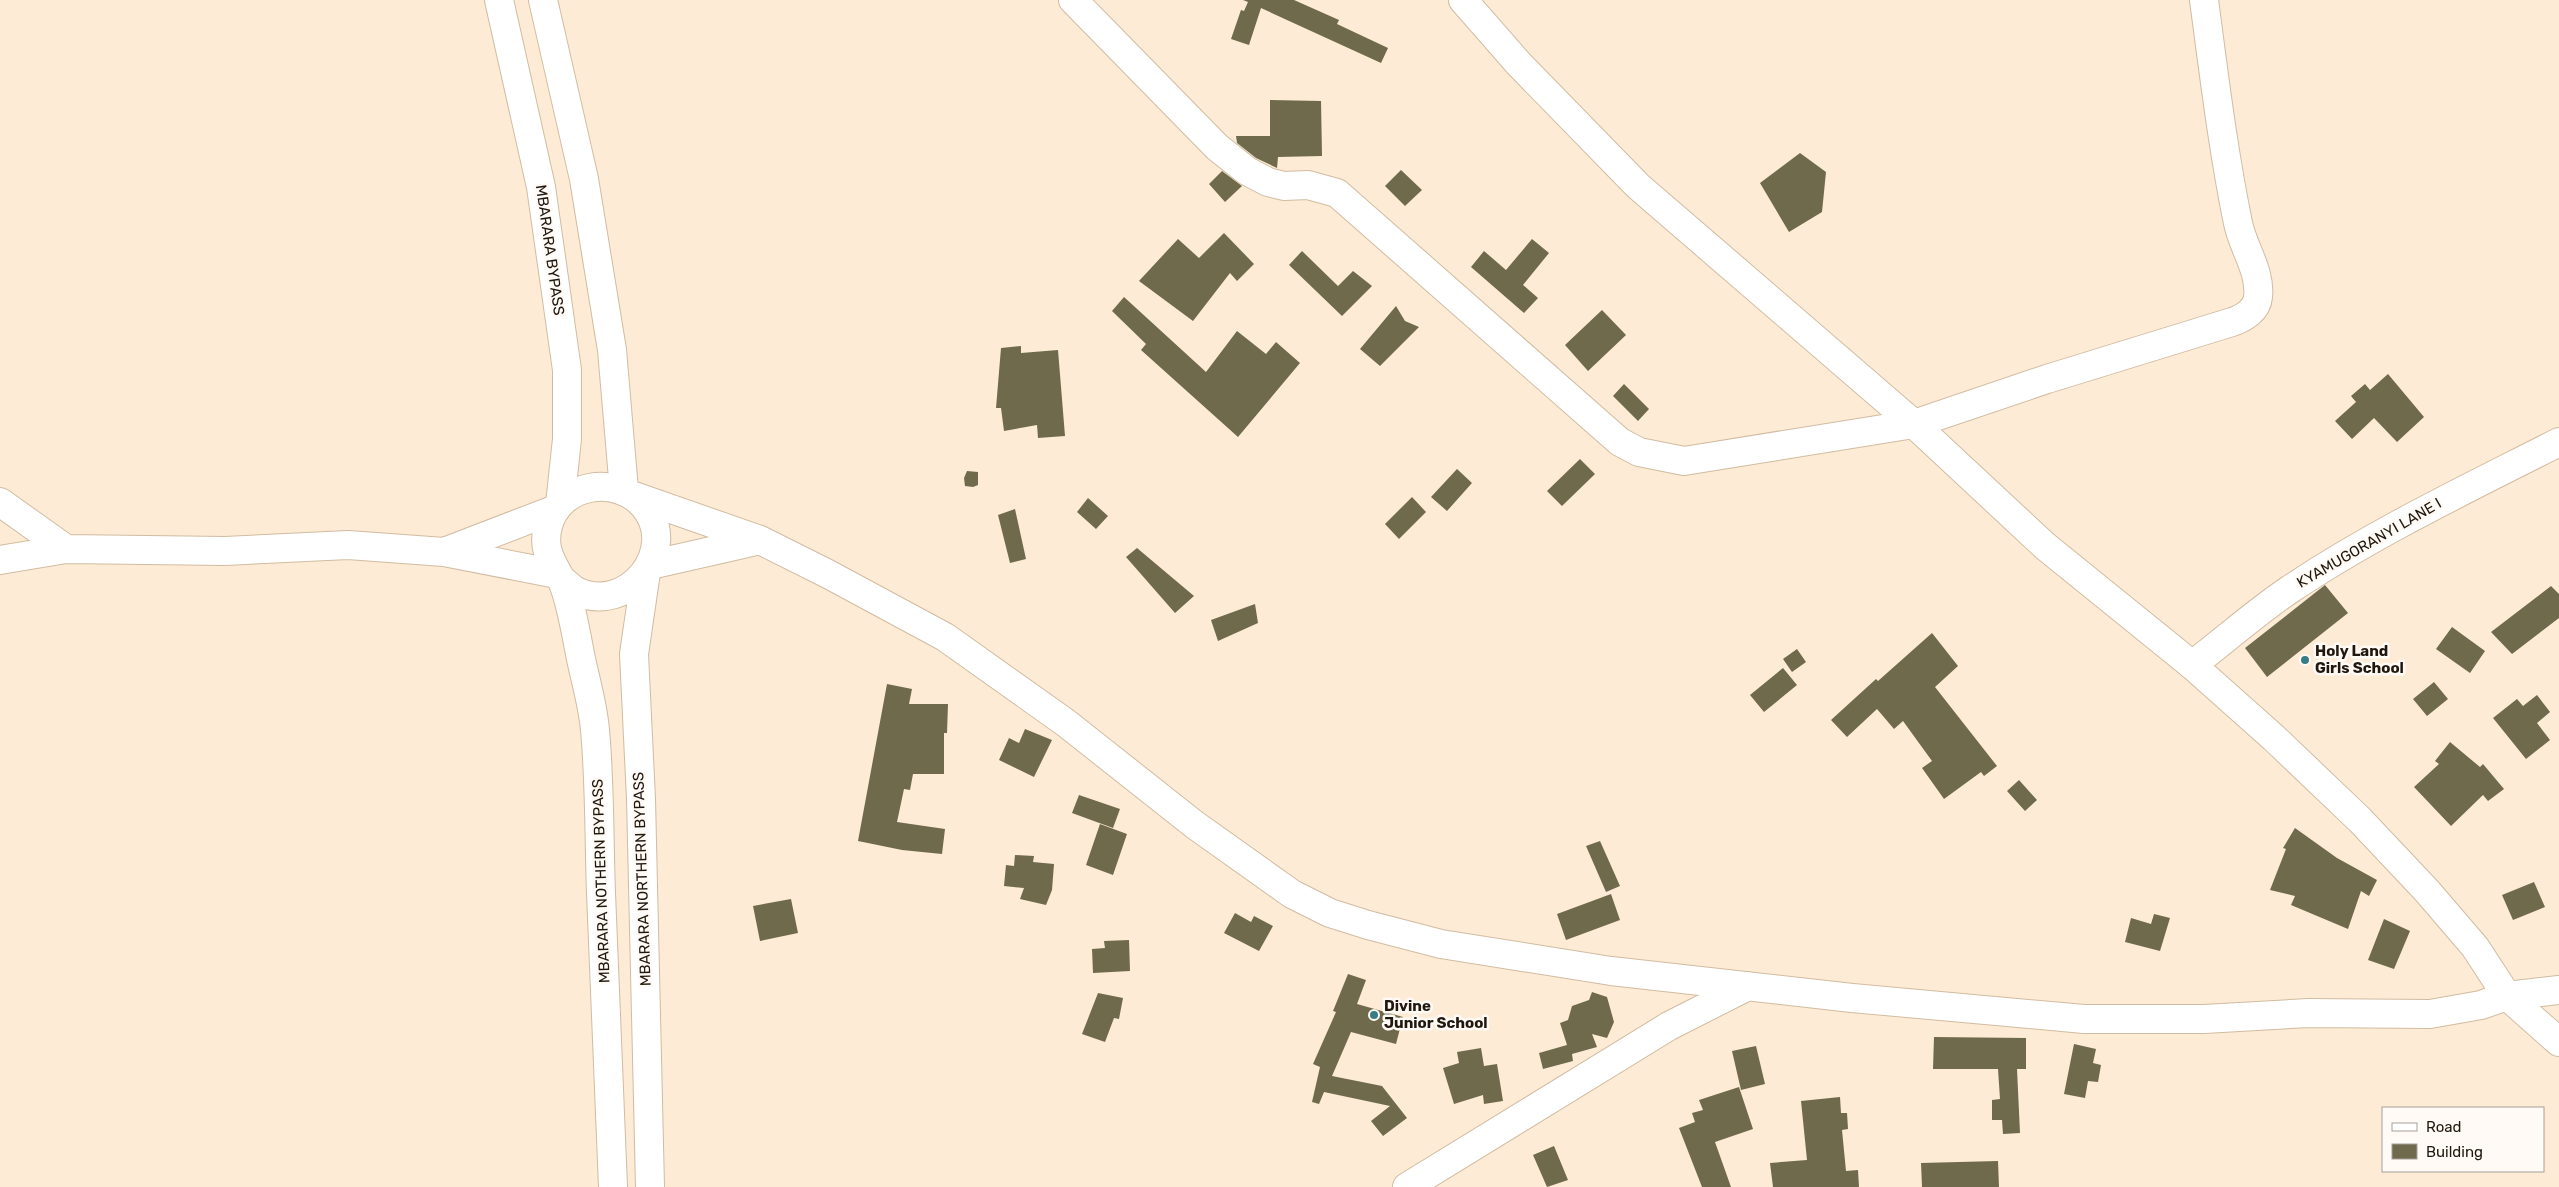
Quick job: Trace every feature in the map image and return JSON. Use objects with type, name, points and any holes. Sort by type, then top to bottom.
[{"type":"main road","name":"MBARARA BYPASS","points":[[499,0],[541,187],[567,370],[567,439],[558,506]]},
{"type":"main road","points":[[543,0],[562,76],[586,189],[612,350],[629,493],[645,507],[652,520],[656,535],[655,550],[648,568],[632,586],[614,594],[595,596],[576,591],[559,577],[548,559],[546,542],[548,524],[558,506]]},
{"type":"main road","points":[[1073,0],[1217,147],[1268,182],[1284,186],[1308,185],[1337,193],[1620,442],[1639,452],[1684,461],[1914,424],[2047,379],[2232,322],[2242,318],[2252,310],[2258,297],[2255,270],[2239,230],[2204,0]]},
{"type":"main road","points":[[1463,0],[1519,64],[1638,186],[1914,424],[2045,546],[2192,666],[2274,738],[2360,820],[2427,891],[2475,947],[2506,996],[2559,1042]]},
{"type":"main road","name":"KYAMUGORANYI LANE I","points":[[2192,666],[2287,591],[2352,550],[2417,513],[2559,442]]},
{"type":"main road","points":[[444,552],[558,506],[579,490],[602,485],[760,540],[945,637],[1066,723],[1194,825],[1292,894],[1330,913],[1441,944],[1611,971],[1852,998],[2084,1019],[2204,1019],[2308,1013],[2430,1014],[2481,1005],[2506,996],[2559,990]]},
{"type":"main road","points":[[0,502],[66,549]]},
{"type":"main road","points":[[648,568],[760,540]]},
{"type":"main road","points":[[0,560],[66,549],[224,550],[348,545],[444,552],[559,577]]},
{"type":"main road","name":"MBARARA NORTHERN BYPASS","points":[[648,568],[634,654],[641,800],[650,1187]]},
{"type":"main road","name":"MBARARA NOTHERN BYPASS","points":[[559,577],[576,632],[595,728],[613,1187]]},
{"type":"main road","points":[[1407,1187],[1669,1026],[1748,986]]},
{"type":"building","points":[[1243,0],[1294,0],[1339,20],[1337,24],[1388,48],[1381,63],[1261,8],[1249,45],[1231,39],[1241,10],[1244,11],[1248,2]]},
{"type":"building","points":[[1270,100],[1321,101],[1322,156],[1278,157],[1277,168],[1256,158],[1237,143],[1236,136],[1270,136]]},
{"type":"building","points":[[1800,153],[1826,172],[1822,212],[1789,232],[1760,183]]},
{"type":"building","points":[[1401,170],[1422,190],[1405,206],[1385,186]]},
{"type":"building","points":[[1222,171],[1242,186],[1225,202],[1209,184]]},
{"type":"building","points":[[1224,233],[1254,264],[1237,281],[1230,273],[1193,321],[1139,281],[1178,239],[1199,258]]},
{"type":"building","points":[[1532,239],[1549,253],[1523,285],[1538,298],[1524,313],[1471,267],[1484,251],[1506,270]]},
{"type":"building","points":[[1302,251],[1338,286],[1353,271],[1372,286],[1342,316],[1289,265]]},
{"type":"building","points":[[1124,297],[1206,372],[1237,331],[1266,354],[1276,342],[1300,363],[1238,437],[1141,350],[1146,344],[1112,311]]},
{"type":"building","points":[[1396,306],[1405,321],[1419,327],[1380,366],[1360,349]]},
{"type":"building","points":[[1602,310],[1626,335],[1588,371],[1565,345]]},
{"type":"building","points":[[1021,346],[1021,353],[1058,350],[1065,436],[1038,438],[1037,425],[1004,431],[1001,408],[996,408],[1001,348]]},
{"type":"building","points":[[2388,374],[2424,417],[2397,442],[2374,418],[2352,439],[2335,421],[2356,402],[2351,396],[2365,384],[2370,390]]},
{"type":"building","points":[[1624,384],[1649,409],[1638,421],[1613,396]]},
{"type":"building","points":[[1580,459],[1595,474],[1562,506],[1547,491]]},
{"type":"building","points":[[1457,469],[1472,483],[1447,511],[1431,497]]},
{"type":"building","points":[[967,471],[978,472],[978,485],[973,487],[965,486],[964,478]]},
{"type":"building","points":[[1412,497],[1426,512],[1399,539],[1385,524]]},
{"type":"building","points":[[1088,498],[1108,516],[1096,529],[1077,512]]},
{"type":"building","points":[[1015,509],[1026,559],[1010,563],[998,515]]},
{"type":"building","points":[[1137,548],[1194,596],[1175,613],[1126,557]]},
{"type":"building","points":[[2325,585],[2348,613],[2267,677],[2245,648]]},
{"type":"building","points":[[2551,586],[2559,594],[2559,618],[2512,654],[2491,632]]},
{"type":"building","points":[[1255,604],[1258,623],[1218,641],[1211,620]]},
{"type":"building","points":[[2452,627],[2485,651],[2470,673],[2436,649]]},
{"type":"building","points":[[1932,633],[1958,666],[1935,687],[1997,766],[1984,776],[1981,772],[1944,799],[1922,768],[1932,761],[1903,721],[1894,729],[1877,709],[1847,737],[1831,720],[1876,679],[1878,681]]},
{"type":"building","points":[[1797,649],[1806,662],[1792,672],[1783,659]]},
{"type":"building","points":[[1783,668],[1797,685],[1764,712],[1750,695]]},
{"type":"building","points":[[2434,682],[2448,699],[2427,716],[2413,699]]},
{"type":"building","points":[[887,684],[912,689],[909,704],[948,704],[947,733],[944,733],[944,774],[913,774],[910,790],[904,789],[897,822],[945,829],[942,854],[902,850],[858,841]]},
{"type":"building","points":[[2537,695],[2550,712],[2537,723],[2550,740],[2526,759],[2493,718],[2517,699],[2523,706]]},
{"type":"building","points":[[1025,729],[1052,740],[1034,777],[999,760],[1009,738],[1019,743]]},
{"type":"building","points":[[2450,742],[2480,767],[2483,764],[2504,789],[2488,801],[2483,795],[2451,826],[2414,787],[2439,764],[2435,761]]},
{"type":"building","points":[[2019,780],[2037,800],[2025,811],[2007,791]]},
{"type":"building","points":[[1079,795],[1120,809],[1113,828],[1072,813]]},
{"type":"building","points":[[1100,824],[1127,834],[1113,875],[1086,865]]},
{"type":"building","points":[[2295,828],[2337,858],[2377,880],[2369,896],[2361,891],[2348,929],[2291,905],[2295,896],[2270,890],[2286,849],[2283,848]]},
{"type":"building","points":[[1600,841],[1620,886],[1606,892],[1586,846]]},
{"type":"building","points":[[1015,855],[1034,856],[1033,862],[1054,864],[1052,890],[1046,905],[1020,899],[1024,888],[1004,886],[1006,865],[1014,866]]},
{"type":"building","points":[[2534,882],[2545,907],[2513,920],[2502,895]]},
{"type":"building","points":[[1611,894],[1620,920],[1566,940],[1557,914]]},
{"type":"building","points":[[791,899],[798,933],[760,941],[753,906]]},
{"type":"building","points":[[1235,913],[1251,922],[1254,916],[1273,926],[1259,951],[1224,933]]},
{"type":"building","points":[[2154,914],[2170,918],[2160,951],[2125,942],[2131,918],[2151,924]]},
{"type":"building","points":[[2384,919],[2410,931],[2394,969],[2368,960]]},
{"type":"building","points":[[1129,940],[1130,971],[1093,973],[1092,949],[1105,948],[1104,941]]},
{"type":"building","points":[[1348,974],[1366,980],[1357,1004],[1403,1017],[1396,1044],[1351,1032],[1332,1076],[1382,1086],[1407,1118],[1383,1136],[1371,1121],[1390,1106],[1324,1092],[1319,1104],[1312,1102],[1320,1067],[1313,1064],[1336,1012],[1333,1011]]},
{"type":"building","points":[[1592,992],[1607,997],[1614,1022],[1607,1038],[1592,1034],[1597,1047],[1572,1054],[1573,1061],[1543,1069],[1539,1053],[1567,1045],[1560,1023],[1568,1020],[1572,1006],[1589,1000]]},
{"type":"building","points":[[1098,993],[1123,998],[1119,1019],[1114,1018],[1105,1042],[1082,1034]]},
{"type":"building","points":[[1934,1037],[2026,1038],[2026,1069],[2017,1069],[2020,1133],[2003,1134],[2002,1120],[1992,1120],[1992,1100],[2000,1099],[1998,1069],[1933,1069]]},
{"type":"building","points":[[2074,1044],[2096,1049],[2093,1063],[2101,1065],[2098,1082],[2088,1081],[2085,1098],[2064,1094]]},
{"type":"building","points":[[1756,1046],[1765,1084],[1741,1090],[1732,1051]]},
{"type":"building","points":[[1481,1048],[1484,1066],[1497,1064],[1503,1101],[1484,1104],[1483,1095],[1454,1104],[1443,1068],[1459,1063],[1457,1052]]},
{"type":"building","points":[[1739,1087],[1753,1129],[1715,1142],[1731,1187],[1702,1187],[1679,1128],[1695,1122],[1692,1113],[1703,1110],[1699,1100]]},
{"type":"building","points":[[1840,1097],[1841,1113],[1847,1113],[1848,1129],[1842,1130],[1846,1171],[1858,1170],[1859,1187],[1773,1187],[1770,1163],[1807,1160],[1801,1101]]},
{"type":"building","points":[[1554,1146],[1568,1180],[1547,1187],[1533,1155]]},
{"type":"building","points":[[1998,1161],[1999,1187],[1922,1187],[1921,1163]]},
{"type":"place","name":"Holy Land Girls School","points":[[2305,660]]},
{"type":"place","name":"Divine Junior School","points":[[1374,1015]]}]
